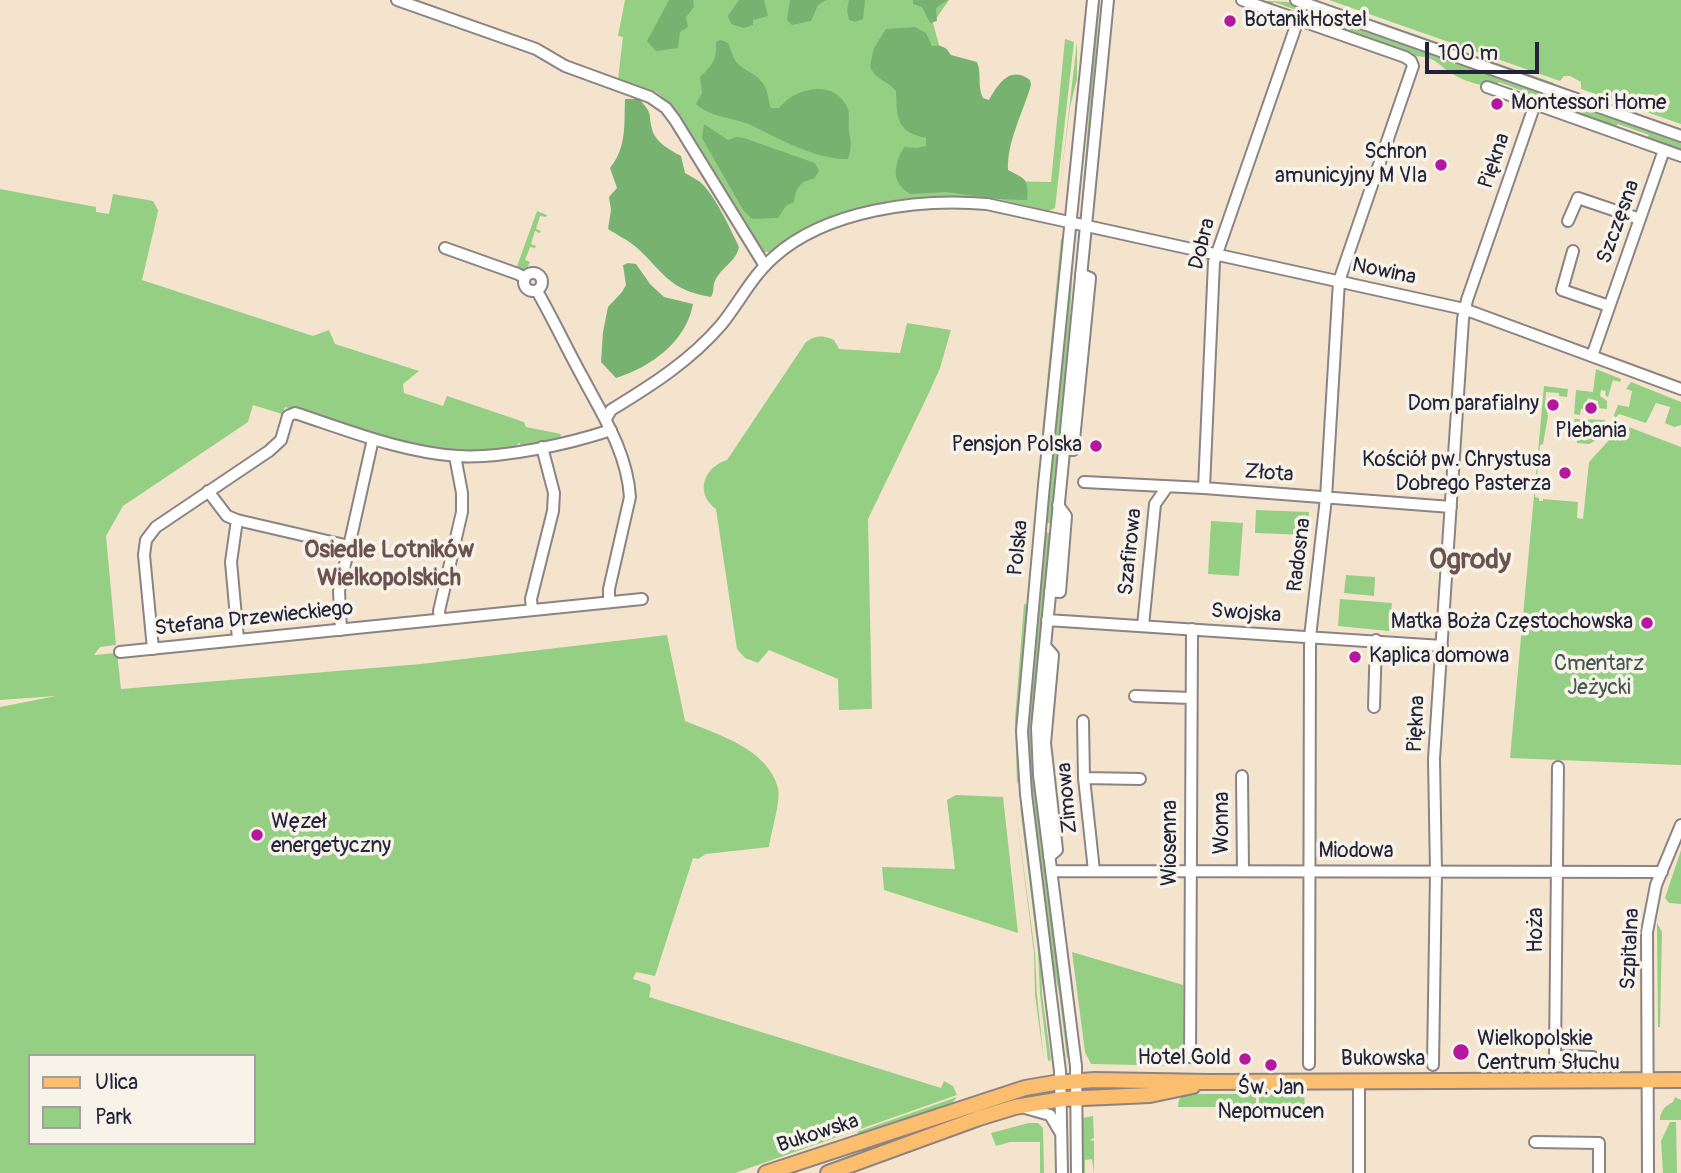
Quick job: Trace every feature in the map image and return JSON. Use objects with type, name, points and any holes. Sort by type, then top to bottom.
[{"type":"main road","name":"Bukowska","points":[[766,1173],[1002,1094],[1061,1082],[1681,1080]]},
{"type":"main road","name":"Bukowska","points":[[828,1173],[1015,1107],[1069,1099],[1150,1096],[1212,1082]]},
{"type":"street","points":[[397,0],[541,51],[565,66],[650,97],[668,110],[765,266]]},
{"type":"street","name":"Polska","points":[[1069,1099],[1061,1082],[1025,786],[1022,730],[1093,0]]},
{"type":"street","name":"Polska","points":[[1069,1099],[1077,1081],[1049,857],[1057,850],[1045,743],[1053,655],[1045,646],[1050,591],[1060,592],[1066,516],[1058,505],[1069,449],[1086,276],[1086,226],[1108,0]]},
{"type":"street","points":[[1242,0],[1298,20]]},
{"type":"street","points":[[1296,0],[1681,136]]},
{"type":"street","name":"Radosna","points":[[1298,20],[1405,57],[1412,63],[1412,74],[1339,281],[1325,498],[1310,637],[1308,1064]]},
{"type":"street","name":"Dobra","points":[[1203,488],[1216,254],[1298,20]]},
{"type":"street","points":[[1487,87],[1681,156]]},
{"type":"street","name":"Piękna","points":[[1433,1065],[1436,872],[1434,759],[1464,309],[1535,104]]},
{"type":"street","name":"Szczęsna","points":[[1592,356],[1664,150]]},
{"type":"street","points":[[1568,221],[1578,198],[1640,219]]},
{"type":"street","name":"Nowina","points":[[607,418],[611,410],[669,374],[695,351],[721,324],[765,266],[784,248],[847,218],[876,210],[964,202],[987,204],[1464,309],[1681,389]]},
{"type":"street","points":[[445,248],[525,278],[532,273],[540,277],[542,283],[537,291],[594,399],[607,418],[619,448],[630,497],[609,589],[609,602]]},
{"type":"street","name":"Szczęsna","points":[[1573,251],[1562,290],[1609,306]]},
{"type":"street","points":[[153,649],[144,555],[146,540],[156,527],[281,440],[288,415],[295,413],[373,439],[424,452],[455,456],[494,456],[611,430]]},
{"type":"street","points":[[341,630],[339,591],[373,439]]},
{"type":"street","points":[[531,610],[531,599],[553,511],[554,493],[542,447]]},
{"type":"street","points":[[440,620],[439,611],[462,512],[462,493],[455,456]]},
{"type":"street","name":"Złota","points":[[1084,482],[1203,488],[1451,507]]},
{"type":"street","name":"Szafirowa","points":[[1143,626],[1155,504],[1167,487]]},
{"type":"street","points":[[208,492],[227,516],[237,520],[349,546]]},
{"type":"street","points":[[237,520],[231,562],[238,639]]},
{"type":"street","name":"Stefana Drzewieckiego","points":[[120,652],[642,599]]},
{"type":"street","name":"Swojska","points":[[1047,620],[1442,646]]},
{"type":"street","name":"Wiosenna","points":[[1190,1057],[1192,629]]},
{"type":"street","points":[[1374,707],[1376,640]]},
{"type":"street","points":[[1135,696],[1191,698]]},
{"type":"street","name":"Zimowa","points":[[1083,721],[1084,778],[1094,871]]},
{"type":"street","name":"Hoża","points":[[1558,767],[1555,1056],[1592,1057]]},
{"type":"street","name":"Wonna","points":[[1242,775],[1242,870]]},
{"type":"street","points":[[1084,778],[1140,779]]},
{"type":"street","name":"Szpitalna","points":[[1648,1173],[1647,932],[1654,893],[1681,825]]},
{"type":"street","name":"Miodowa","points":[[1051,871],[1662,872]]},
{"type":"street","points":[[1359,1082],[1359,1173]]},
{"type":"street","points":[[1062,1173],[1062,1138],[1069,1099]]},
{"type":"street","points":[[1069,1099],[1077,1173]]},
{"type":"street","points":[[1015,1107],[1034,1109],[1050,1115],[1057,1123],[1062,1138]]},
{"type":"street","points":[[1535,1142],[1599,1138],[1599,1173]]},
{"type":"green space","points":[[625,0],[949,0],[933,23],[939,45],[947,49],[1002,181],[1051,182],[1065,39],[1074,42],[1055,208],[1049,211],[998,199],[957,196],[875,204],[837,215],[788,238],[770,252],[764,252],[671,104],[656,92],[618,79],[623,37],[618,36]]},
{"type":"green space","points":[[669,0],[693,0],[694,7],[686,17],[688,27],[680,32],[678,48],[656,51],[647,41]]},
{"type":"green space","points":[[739,0],[764,0],[768,16],[753,20],[753,25],[744,28],[731,24],[728,16]]},
{"type":"green space","points":[[790,0],[826,0],[818,5],[811,21],[792,25],[787,20]]},
{"type":"green space","points":[[849,0],[865,0],[863,19],[855,22],[849,20]]},
{"type":"green space","points":[[913,0],[948,0],[936,8],[937,21],[930,23],[922,7],[913,4]]},
{"type":"green space","points":[[1100,0],[1084,198],[1082,197]]},
{"type":"green space","points":[[1247,0],[1288,2],[1550,94],[1544,104],[1526,98],[1528,93],[1499,82],[1496,87],[1472,83],[1428,58],[1413,56],[1294,16],[1296,10],[1274,2],[1271,8]]},
{"type":"green space","points":[[1329,0],[1681,0],[1681,124],[1581,89],[1581,82],[1570,76],[1564,76],[1560,81]]},
{"type":"green space","points":[[1374,20],[1554,83],[1553,86],[1374,23]]},
{"type":"green space","points":[[915,27],[926,33],[932,46],[943,47],[951,55],[977,62],[983,98],[989,100],[1005,78],[1016,75],[1030,80],[1031,85],[1008,159],[1008,170],[1025,180],[1027,200],[946,192],[910,194],[899,184],[896,166],[904,147],[926,146],[926,138],[904,128],[898,116],[896,91],[875,74],[870,66],[874,48],[886,29]]},
{"type":"green space","points":[[721,40],[728,43],[738,64],[764,84],[771,108],[779,108],[795,95],[815,89],[834,93],[842,99],[849,114],[851,145],[848,159],[811,152],[751,125],[708,112],[696,104],[702,93],[700,77],[713,61],[716,42]]},
{"type":"green space","points":[[1077,42],[1077,79],[1070,107],[1059,195]]},
{"type":"green space","points":[[1556,96],[1681,140],[1681,153],[1645,140],[1649,135],[1618,124],[1613,129],[1576,116],[1580,111],[1554,102]]},
{"type":"green space","points":[[625,99],[639,99],[646,108],[656,138],[681,156],[685,173],[700,182],[711,194],[739,247],[735,257],[714,283],[711,297],[676,285],[636,247],[608,229],[611,210],[609,197],[617,188],[610,168],[622,144]]},
{"type":"green space","points":[[704,124],[728,140],[744,138],[815,163],[819,171],[814,179],[799,186],[794,202],[786,206],[778,218],[752,219],[743,210],[702,138]]},
{"type":"green space","points":[[0,189],[96,207],[96,212],[109,214],[113,194],[153,201],[158,210],[142,280],[313,336],[329,330],[335,344],[419,371],[403,384],[404,393],[443,406],[447,396],[524,422],[526,427],[561,434],[560,439],[521,448],[520,443],[517,444],[518,449],[450,452],[449,448],[438,447],[438,451],[339,425],[285,407],[282,414],[253,405],[248,422],[123,506],[106,536],[116,645],[100,647],[94,655],[117,653],[121,689],[421,664],[667,635],[685,721],[753,753],[772,774],[778,788],[778,801],[769,847],[693,858],[655,976],[636,972],[633,979],[649,984],[649,997],[941,1088],[944,1081],[953,1086],[957,1095],[735,1173],[0,1173],[0,707],[56,696],[0,700]]},
{"type":"green space","points":[[537,211],[547,215],[540,216],[536,229],[541,231],[535,231],[531,244],[536,246],[530,247],[525,260],[530,262],[527,268],[521,271],[516,269]]},
{"type":"green space","points":[[1061,239],[1064,240],[1043,447],[1040,454]]},
{"type":"green space","points":[[1074,241],[1069,339],[1051,523],[1046,523]]},
{"type":"green space","points":[[636,264],[650,284],[664,297],[693,304],[683,330],[665,351],[642,367],[616,378],[601,362],[603,332],[608,307],[626,285],[623,265]]},
{"type":"green space","points":[[907,323],[951,330],[940,368],[868,519],[872,709],[839,710],[838,679],[769,650],[758,663],[745,658],[737,649],[716,509],[705,496],[705,481],[712,468],[727,460],[806,342],[823,337],[834,340],[839,349],[900,353]]},
{"type":"green space","points":[[1596,369],[1621,379],[1620,382],[1613,380],[1608,397],[1605,395],[1606,391],[1601,390],[1600,396],[1607,401],[1607,409],[1597,408],[1598,401],[1588,398],[1580,415],[1574,414],[1576,390],[1593,392]]},
{"type":"green space","points":[[1631,382],[1681,402],[1681,425],[1674,427],[1665,423],[1670,407],[1656,403],[1646,423],[1619,414],[1615,418],[1618,405],[1629,407],[1632,391],[1626,389]]},
{"type":"green space","name":"Cmentarz Jeżycki","points":[[1544,386],[1568,389],[1567,397],[1546,392],[1548,416],[1543,444],[1540,445],[1535,497],[1539,498],[1539,501],[1543,499],[1578,502],[1577,518],[1583,519],[1589,462],[1621,427],[1626,426],[1681,447],[1681,765],[1510,758]]},
{"type":"green space","points":[[1574,419],[1605,420],[1600,438],[1589,444],[1577,443]]},
{"type":"green space","points":[[1256,510],[1309,512],[1308,535],[1255,533]]},
{"type":"green space","points":[[1211,521],[1243,523],[1239,576],[1208,574]]},
{"type":"green space","points":[[1045,532],[1050,533],[1031,743],[1070,1058],[1067,1058],[1059,993],[1051,956],[1029,773],[1027,723]]},
{"type":"green space","points":[[1346,575],[1375,577],[1374,596],[1344,593]]},
{"type":"green space","points":[[1340,599],[1392,603],[1389,631],[1338,626]]},
{"type":"green space","points":[[1024,604],[1028,604],[1017,721],[1017,784],[1015,720]]},
{"type":"green space","points":[[956,795],[1003,797],[1018,933],[884,890],[882,867],[955,869],[947,800]]},
{"type":"green space","points":[[1015,803],[1035,953],[1044,1061],[1035,995],[1034,953]]},
{"type":"green space","points":[[1020,806],[1041,952],[1042,994],[1051,1060],[1048,1061],[1038,952]]},
{"type":"green space","points":[[1681,850],[1681,904],[1669,903],[1665,898]]},
{"type":"green space","points":[[1657,923],[1662,932],[1660,1027],[1658,1027]]},
{"type":"green space","points":[[1072,952],[1183,985],[1183,1066],[1091,1064],[1085,1052]]},
{"type":"green space","points":[[1187,1094],[1256,1094],[1256,1107],[1178,1107],[1179,1099]]},
{"type":"green space","points":[[1259,1094],[1304,1094],[1305,1107],[1259,1107]]},
{"type":"green space","points":[[957,1097],[952,1103],[860,1135],[857,1132]]},
{"type":"green space","points":[[1675,1097],[1681,1100],[1681,1120],[1660,1120],[1662,1111]]},
{"type":"green space","points":[[1093,1116],[1094,1138],[1090,1140],[1094,1141],[1094,1173],[1092,1159],[1085,1160],[1085,1173],[1082,1173],[1083,1118]]},
{"type":"green space","points":[[1670,1122],[1676,1122],[1677,1173],[1663,1173],[1661,1141]]},
{"type":"green space","points":[[1038,1123],[1043,1128],[1044,1173],[1040,1173],[1040,1142],[1010,1142],[996,1146],[991,1133]]},
{"type":"place","name":"BotanikHostel","points":[[1230,21]]},
{"type":"place","name":"Montessori Home","points":[[1497,104]]},
{"type":"place","name":"Schron amunicyjny M VIa","points":[[1441,165]]},
{"type":"place","name":"Dom parafialny","points":[[1553,405]]},
{"type":"place","name":"Plebania","points":[[1591,408]]},
{"type":"place","name":"Pensjon Polska","points":[[1096,446]]},
{"type":"place","name":"Kościół pw. Chrystusa Dobrego Pasterza","points":[[1565,473]]},
{"type":"place","name":"Matka Boża Częstochowska","points":[[1647,623]]},
{"type":"place","name":"Kaplica domowa","points":[[1355,657]]},
{"type":"place","name":"Węzeł energetyczny","points":[[257,835]]},
{"type":"place","name":"Wielkopolskie Centrum Słuchu","points":[[1461,1052]]},
{"type":"place","name":"Hotel Gold","points":[[1245,1059]]},
{"type":"place","name":"Św. Jan Nepomucen","points":[[1271,1065]]},
{"type":"district","name":"Ogrody","points":[[1470,561]]},
{"type":"district","name":"Osiedle Lotników Wielkopolskich","points":[[389,565]]}]
